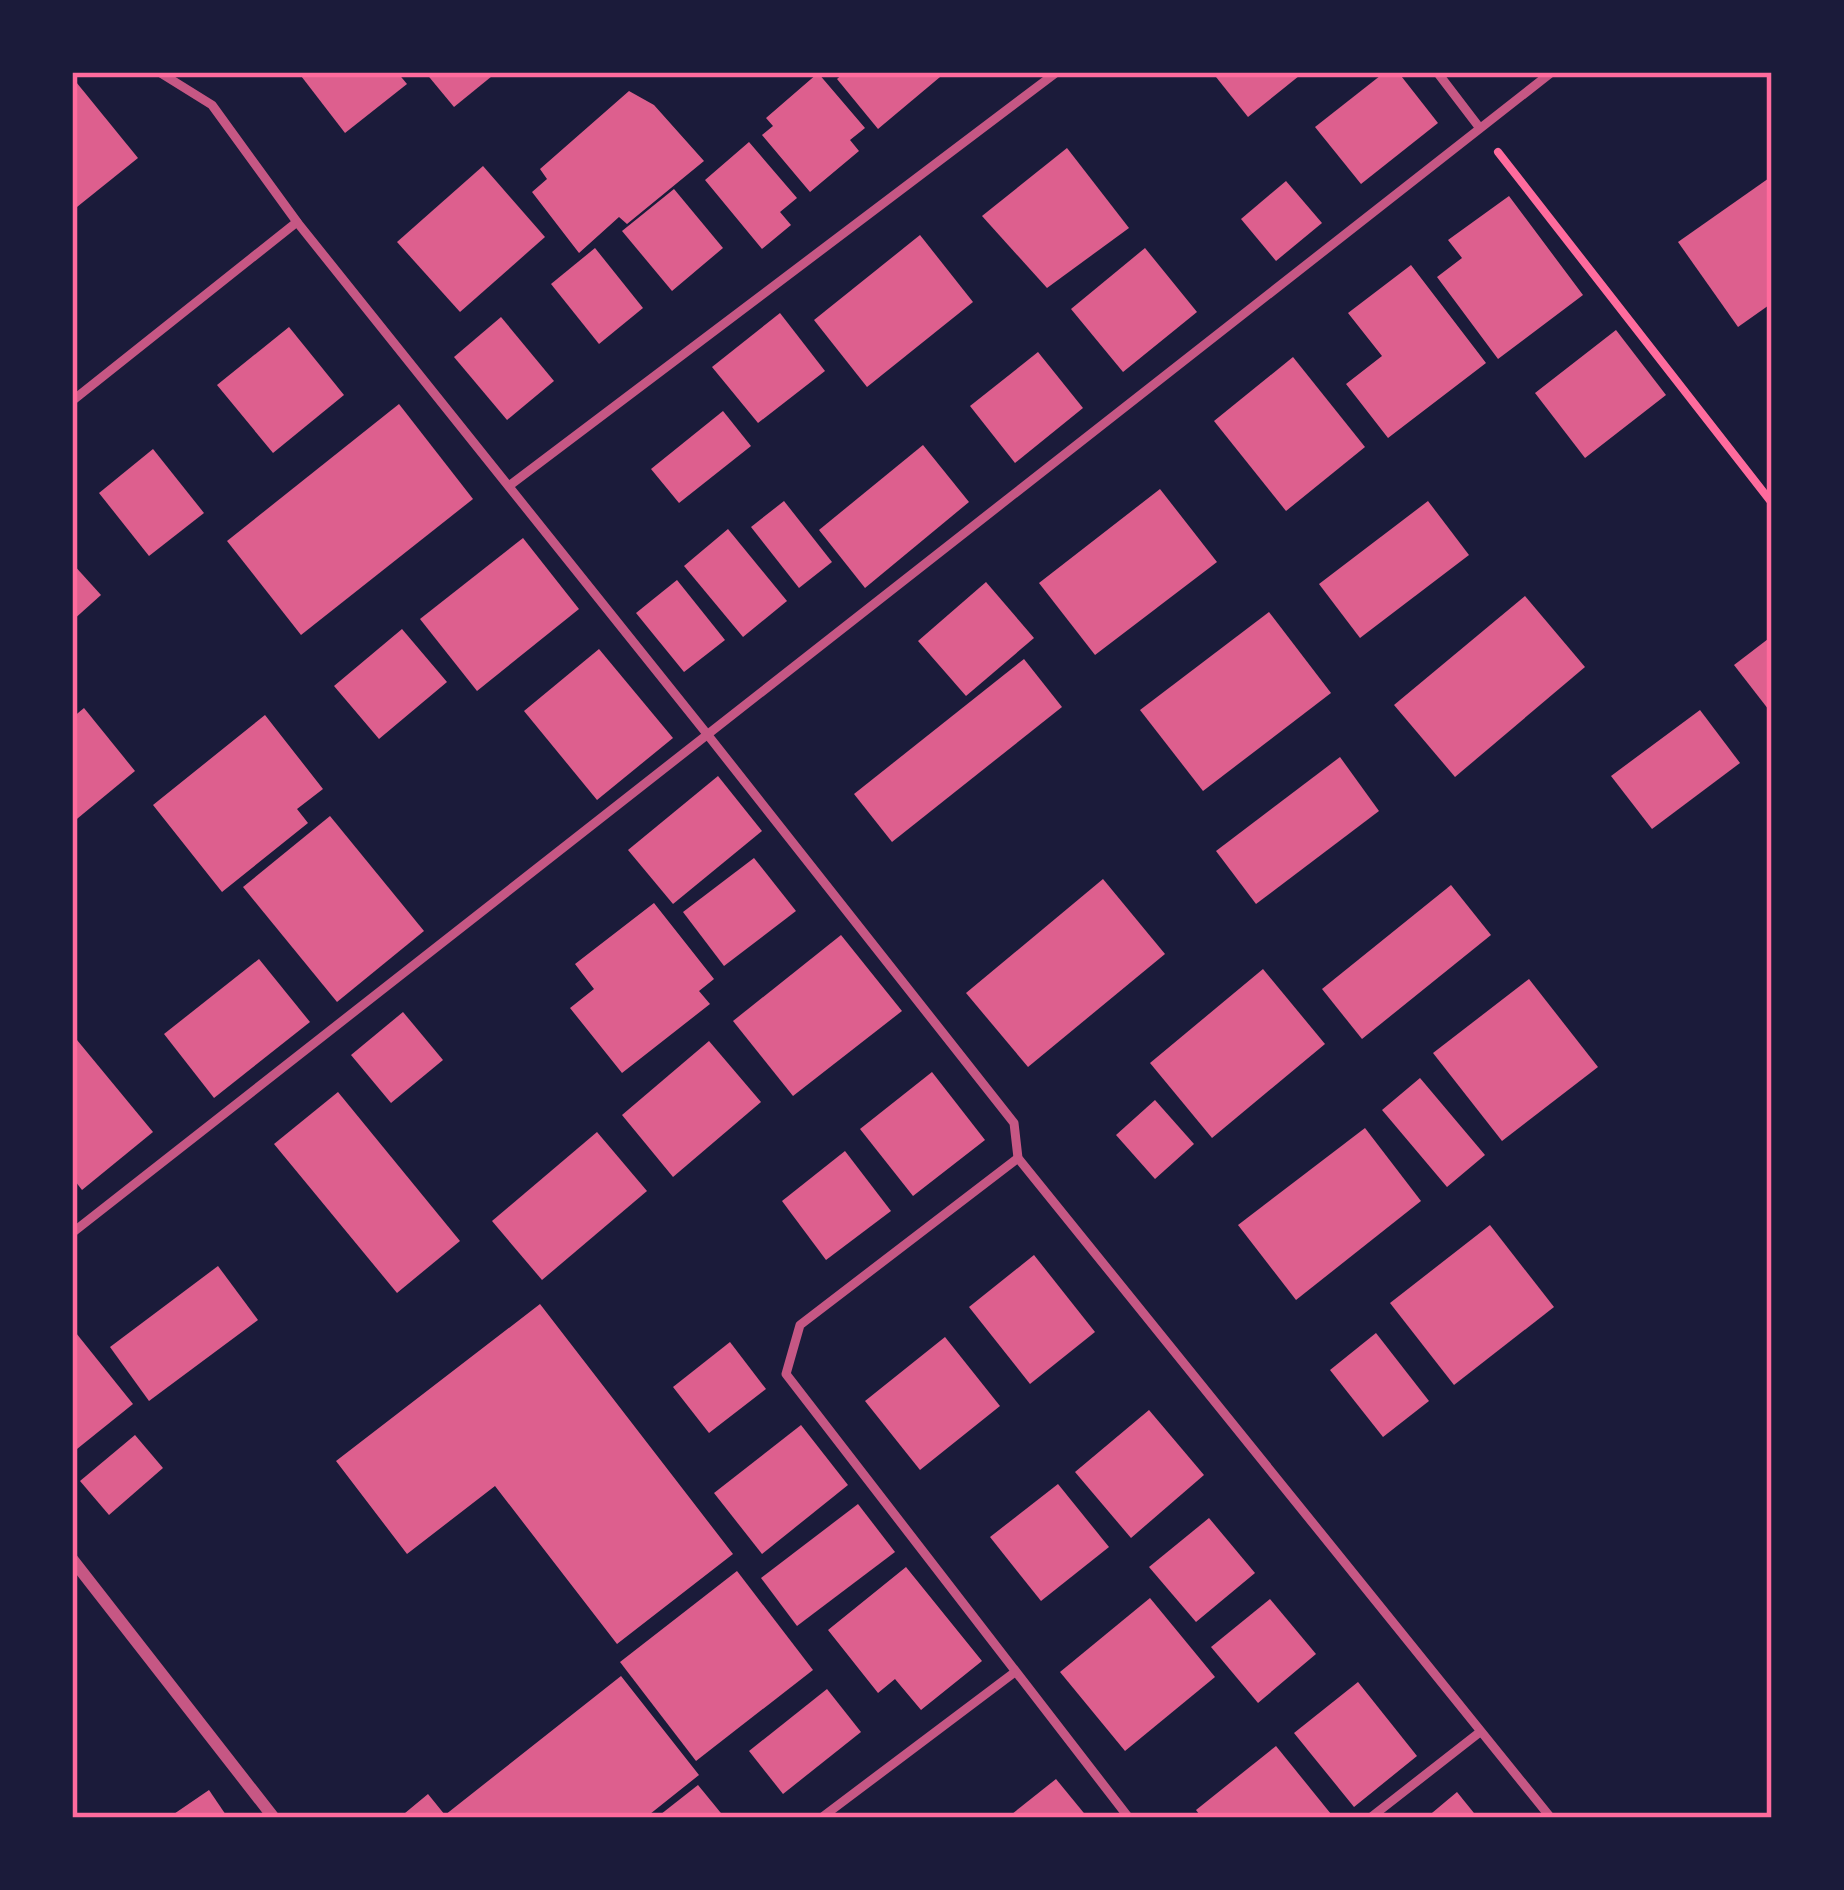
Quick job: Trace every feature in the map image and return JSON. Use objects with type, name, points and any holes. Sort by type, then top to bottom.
[{"type":"street","points":[[72,1559],[274,1818]]},
{"type":"lane","points":[[159,72],[212,104],[297,222],[1015,1123],[1018,1158],[1551,1818]]},
{"type":"lane","points":[[509,486],[1057,72]]},
{"type":"lane","points":[[1437,72],[1479,127]]},
{"type":"lane","points":[[72,1233],[1552,72]]},
{"type":"lane","points":[[72,401],[297,222]]},
{"type":"lane","points":[[1018,1158],[800,1325],[786,1374],[1129,1818]]},
{"type":"lane","points":[[821,1818],[1015,1672]]},
{"type":"lane","points":[[1370,1818],[1480,1732]]},
{"type":"path","points":[[1479,127],[1772,503]]},
{"type":"building","points":[[298,72],[397,72],[407,84],[345,133]]},
{"type":"building","points":[[425,72],[497,72],[454,107]]},
{"type":"building","points":[[845,72],[946,72],[878,129],[837,79]]},
{"type":"building","points":[[1212,72],[1304,72],[1248,117]]},
{"type":"building","points":[[1385,72],[1398,72],[1438,123],[1361,184],[1315,127]]},
{"type":"building","points":[[818,73],[865,128],[850,140],[859,151],[810,192],[762,135],[773,126],[766,118]]},
{"type":"building","points":[[72,77],[138,158],[72,211]]},
{"type":"building","points":[[629,91],[654,105],[704,161],[627,224],[619,217],[579,253],[532,192],[547,179],[540,169]]},
{"type":"building","points":[[749,142],[797,198],[780,212],[791,225],[762,249],[705,180]]},
{"type":"building","points":[[1067,148],[1129,228],[1047,288],[982,216]]},
{"type":"building","points":[[483,166],[545,237],[460,312],[397,242]]},
{"type":"building","points":[[1772,176],[1772,303],[1738,327],[1678,242]]},
{"type":"building","points":[[1286,181],[1322,223],[1276,261],[1241,219]]},
{"type":"building","points":[[674,189],[723,248],[672,291],[622,231]]},
{"type":"building","points":[[1509,196],[1583,295],[1498,359],[1437,277],[1462,258],[1448,240]]},
{"type":"building","points":[[920,235],[973,302],[867,387],[814,320]]},
{"type":"building","points":[[595,248],[643,308],[599,344],[551,284]]},
{"type":"building","points":[[1145,248],[1197,312],[1123,372],[1071,309]]},
{"type":"building","points":[[1411,265],[1486,363],[1388,438],[1346,384],[1382,356],[1348,313]]},
{"type":"building","points":[[780,313],[825,371],[758,423],[712,367]]},
{"type":"building","points":[[501,317],[554,381],[507,420],[454,357]]},
{"type":"building","points":[[289,327],[344,395],[273,453],[217,385]]},
{"type":"building","points":[[1616,330],[1666,395],[1585,458],[1535,393]]},
{"type":"building","points":[[1038,352],[1083,408],[1015,463],[970,406]]},
{"type":"building","points":[[1293,357],[1365,447],[1286,511],[1214,421]]},
{"type":"building","points":[[399,404],[473,499],[301,635],[227,541]]},
{"type":"building","points":[[723,411],[751,446],[679,503],[651,469]]},
{"type":"building","points":[[923,445],[969,502],[865,588],[819,530]]},
{"type":"building","points":[[153,449],[204,513],[149,556],[99,493]]},
{"type":"building","points":[[1160,489],[1217,562],[1095,655],[1039,583]]},
{"type":"building","points":[[784,501],[832,562],[799,588],[751,527]]},
{"type":"building","points":[[1428,501],[1469,555],[1360,638],[1319,584]]},
{"type":"building","points":[[728,529],[787,601],[743,637],[684,566]]},
{"type":"building","points":[[523,538],[579,609],[477,691],[420,619]]},
{"type":"building","points":[[72,563],[101,595],[72,621]]},
{"type":"building","points":[[677,580],[725,640],[684,672],[636,613]]},
{"type":"building","points":[[986,582],[1034,638],[966,696],[918,641]]},
{"type":"building","points":[[1525,596],[1585,667],[1455,777],[1394,705]]},
{"type":"building","points":[[1269,612],[1331,693],[1203,791],[1140,710]]},
{"type":"building","points":[[402,629],[447,682],[379,739],[334,686]]},
{"type":"building","points":[[1772,636],[1772,714],[1734,665]]},
{"type":"building","points":[[599,649],[673,738],[597,800],[524,711]]},
{"type":"building","points":[[1024,659],[1062,707],[892,842],[854,794]]},
{"type":"building","points":[[84,708],[135,771],[72,823],[72,718]]},
{"type":"building","points":[[1700,710],[1740,763],[1652,829],[1611,776]]},
{"type":"building","points":[[265,715],[323,789],[297,809],[308,823],[222,892],[153,805]]},
{"type":"building","points":[[1340,757],[1379,811],[1256,904],[1216,851]]},
{"type":"building","points":[[718,776],[762,831],[673,904],[628,850]]},
{"type":"building","points":[[330,816],[424,931],[337,1002],[243,887]]},
{"type":"building","points":[[754,858],[796,911],[724,966],[683,912]]},
{"type":"building","points":[[1103,879],[1165,954],[1028,1067],[966,993]]},
{"type":"building","points":[[1451,885],[1491,935],[1362,1039],[1322,989]]},
{"type":"building","points":[[654,903],[714,979],[699,991],[710,1004],[622,1073],[570,1008],[594,989],[575,964]]},
{"type":"building","points":[[841,935],[902,1011],[793,1096],[733,1021]]},
{"type":"building","points":[[259,959],[310,1022],[214,1098],[164,1034]]},
{"type":"building","points":[[1263,969],[1325,1044],[1212,1138],[1150,1063]]},
{"type":"building","points":[[1529,979],[1598,1067],[1502,1141],[1433,1053]]},
{"type":"building","points":[[403,1012],[443,1060],[391,1103],[351,1055]]},
{"type":"building","points":[[77,1040],[153,1132],[82,1190],[72,1177],[72,1044]]},
{"type":"building","points":[[709,1041],[761,1102],[673,1177],[622,1115]]},
{"type":"building","points":[[932,1072],[985,1140],[913,1196],[860,1129]]},
{"type":"building","points":[[1420,1078],[1485,1155],[1447,1187],[1382,1110]]},
{"type":"building","points":[[338,1092],[460,1241],[397,1293],[274,1144]]},
{"type":"building","points":[[1155,1100],[1194,1144],[1155,1179],[1116,1135]]},
{"type":"building","points":[[1365,1128],[1421,1201],[1296,1300],[1238,1225]]},
{"type":"building","points":[[597,1132],[647,1191],[542,1280],[492,1221]]},
{"type":"building","points":[[845,1151],[891,1211],[826,1260],[782,1201]]},
{"type":"building","points":[[1490,1225],[1554,1307],[1454,1385],[1390,1303]]},
{"type":"building","points":[[1034,1255],[1095,1332],[1030,1384],[969,1307]]},
{"type":"building","points":[[218,1266],[258,1320],[149,1401],[110,1347]]},
{"type":"building","points":[[540,1304],[733,1554],[617,1644],[495,1486],[407,1554],[336,1461]]},
{"type":"building","points":[[72,1328],[133,1404],[72,1453]]},
{"type":"building","points":[[1376,1333],[1429,1401],[1383,1437],[1330,1370]]},
{"type":"building","points":[[945,1337],[1000,1406],[920,1470],[865,1401]]},
{"type":"building","points":[[730,1342],[766,1389],[709,1433],[673,1387]]},
{"type":"building","points":[[1149,1410],[1204,1475],[1131,1538],[1075,1472]]},
{"type":"building","points":[[801,1425],[848,1485],[762,1554],[714,1493]]},
{"type":"building","points":[[135,1435],[163,1468],[109,1515],[80,1481]]},
{"type":"building","points":[[1058,1484],[1109,1547],[1041,1601],[990,1537]]},
{"type":"building","points":[[858,1504],[895,1552],[797,1626],[761,1578]]},
{"type":"building","points":[[1209,1518],[1255,1573],[1196,1622],[1149,1567]]},
{"type":"building","points":[[906,1567],[982,1661],[921,1710],[895,1679],[878,1693],[828,1630]]},
{"type":"building","points":[[737,1571],[813,1670],[696,1761],[620,1662]]},
{"type":"building","points":[[1150,1598],[1215,1677],[1125,1751],[1060,1672]]},
{"type":"building","points":[[1270,1599],[1316,1654],[1258,1703],[1211,1647]]},
{"type":"building","points":[[621,1676],[699,1775],[645,1818],[399,1818],[428,1794],[445,1815]]},
{"type":"building","points":[[1358,1682],[1417,1756],[1354,1807],[1294,1733]]},
{"type":"building","points":[[827,1689],[861,1732],[783,1794],[749,1751]]},
{"type":"building","points":[[1276,1746],[1331,1814],[1326,1818],[1202,1818],[1196,1810]]},
{"type":"building","points":[[1056,1779],[1088,1818],[1007,1818]]},
{"type":"building","points":[[698,1785],[725,1818],[656,1818]]},
{"type":"building","points":[[209,1790],[228,1818],[168,1818]]},
{"type":"building","points":[[1457,1792],[1478,1818],[1426,1818]]}]
